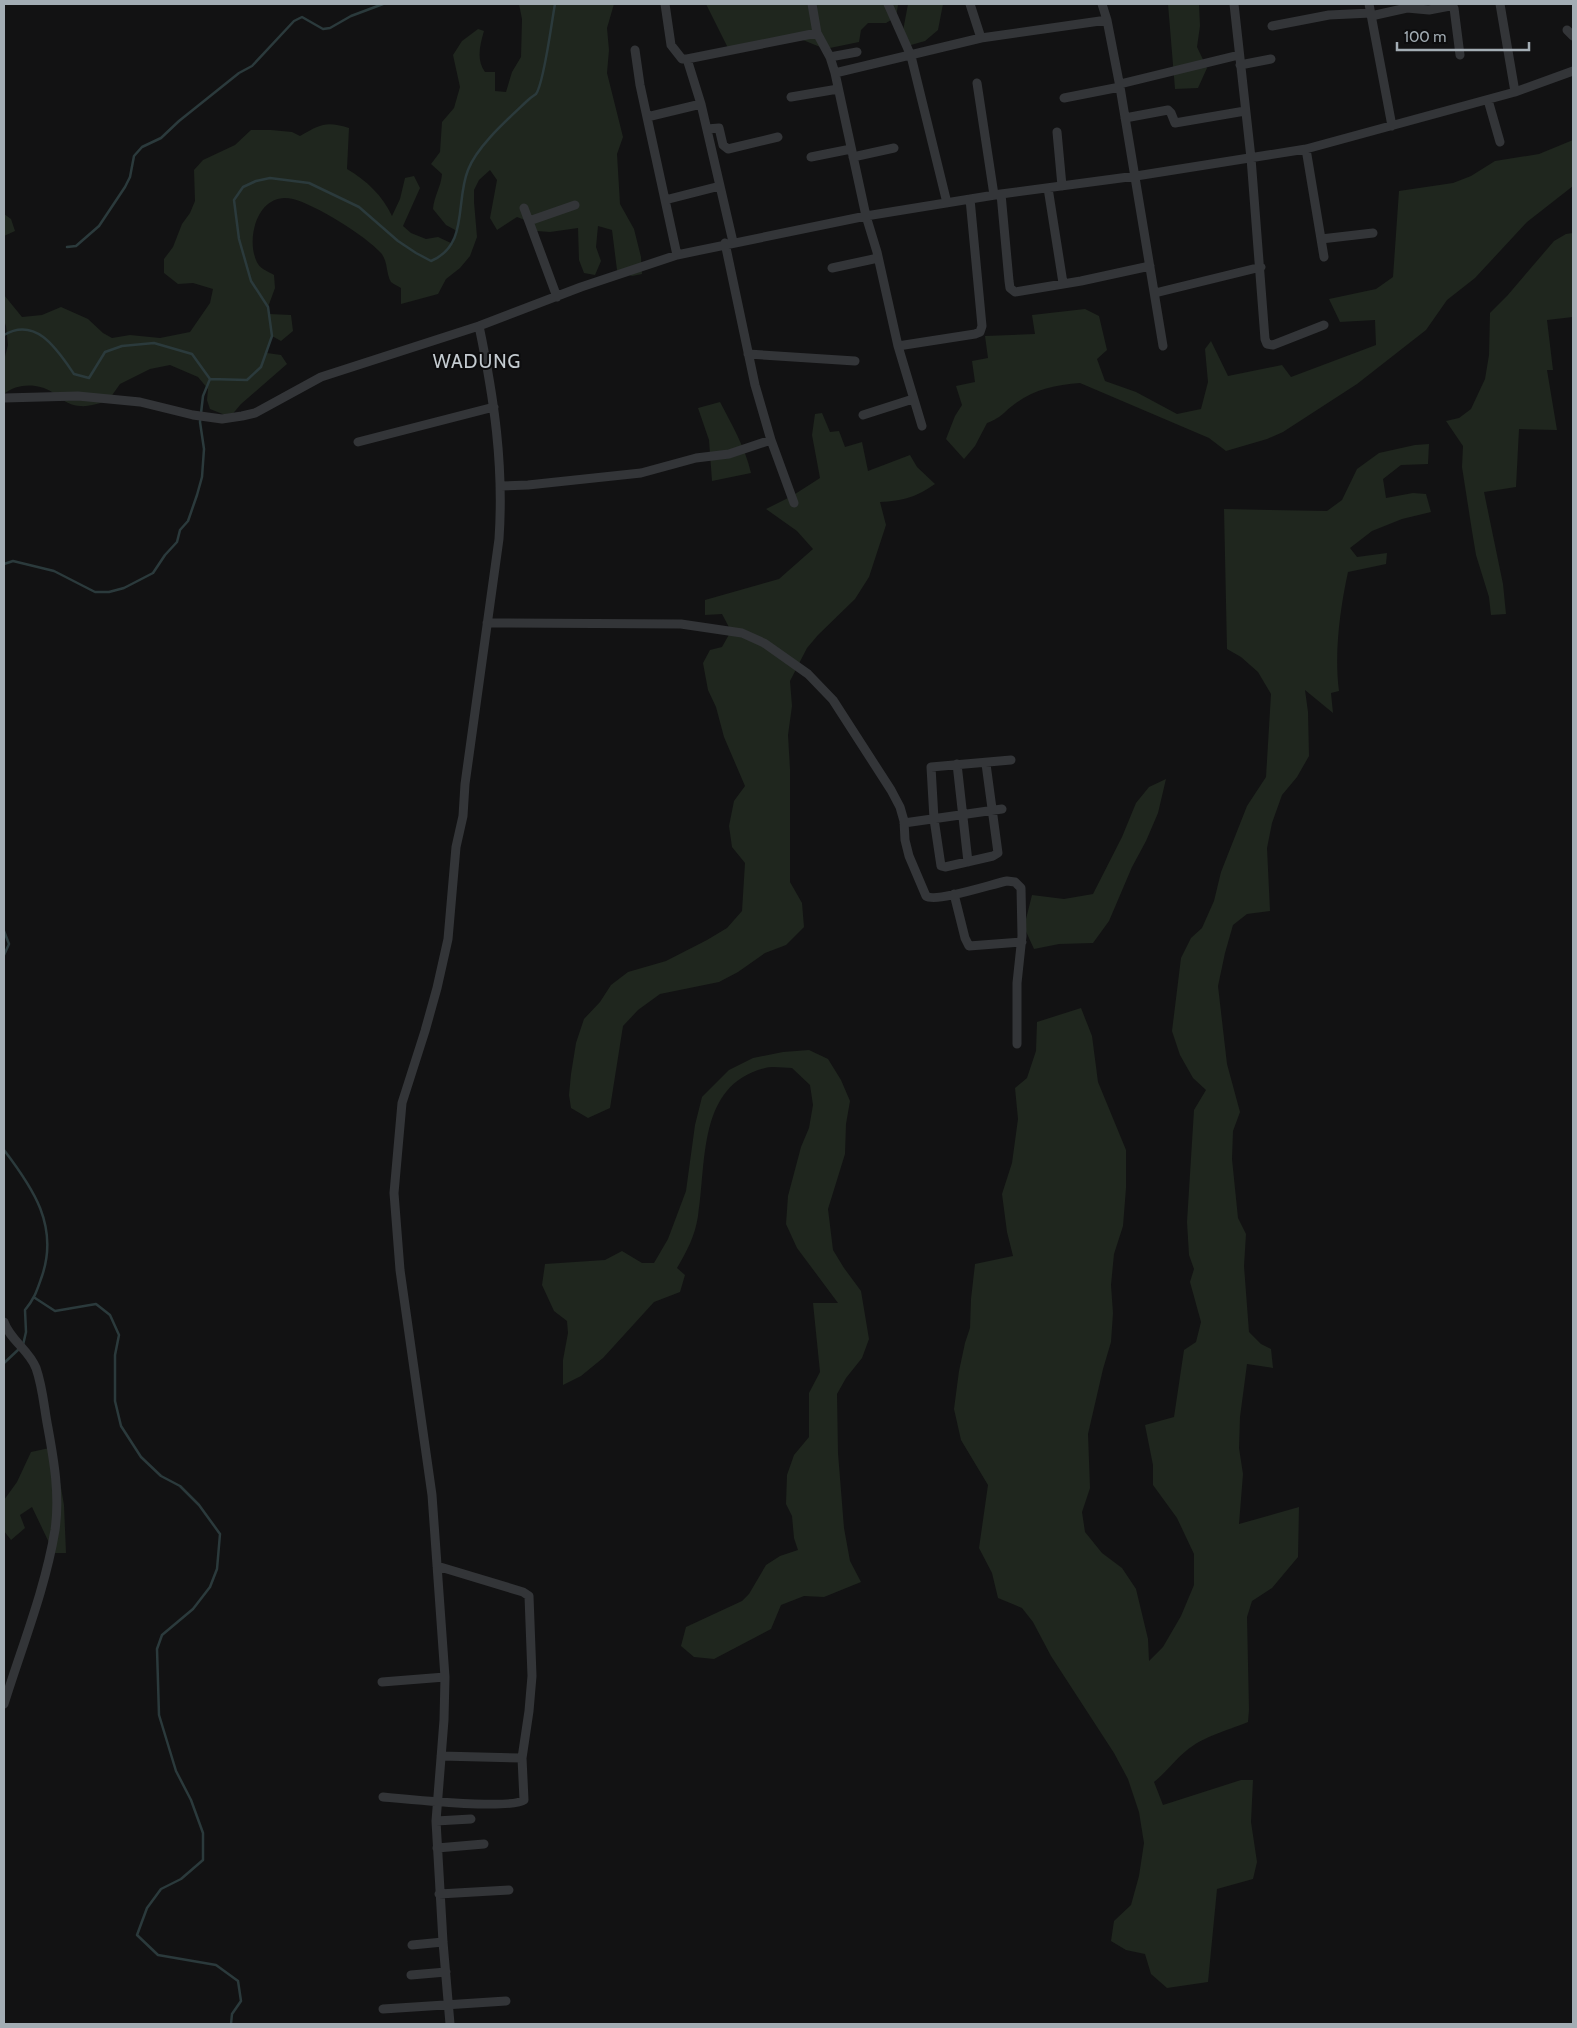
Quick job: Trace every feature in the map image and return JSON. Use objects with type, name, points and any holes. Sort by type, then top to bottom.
[{"type":"street","points":[[665,4],[671,45],[679,57],[687,59],[817,33]]},
{"type":"street","points":[[812,4],[817,33],[830,57],[835,74],[866,216],[878,258],[898,346],[922,426]]},
{"type":"street","points":[[888,4],[911,56],[947,203]]},
{"type":"street","points":[[970,4],[981,38]]},
{"type":"street","points":[[1102,4],[1108,20],[1120,85],[1163,346]]},
{"type":"street","points":[[1234,4],[1251,158],[1263,326],[1268,344],[1292,339],[1324,325]]},
{"type":"street","points":[[1500,4],[1515,92]]},
{"type":"street","points":[[1272,26],[1328,15],[1407,8],[1429,10],[1450,6],[1454,8],[1460,55]]},
{"type":"street","points":[[1370,11],[1392,126]]},
{"type":"street","points":[[835,74],[981,38],[1108,20]]},
{"type":"street","points":[[636,50],[677,254]]},
{"type":"street","points":[[830,57],[857,52]]},
{"type":"street","points":[[1064,98],[1239,55]]},
{"type":"street","points":[[687,59],[701,104],[720,186],[748,354],[770,440],[794,503]]},
{"type":"street","points":[[1240,65],[1271,59]]},
{"type":"street","points":[[4,398],[78,396],[110,399],[140,402],[193,415],[222,419],[255,413],[322,377],[480,326],[677,254],[866,216],[998,194],[1136,176],[1306,149],[1488,100],[1573,71]]},
{"type":"street","points":[[976,83],[998,194],[1010,288],[1014,292],[1021,291],[1150,266]]},
{"type":"street","points":[[791,98],[838,89]]},
{"type":"street","points":[[1488,100],[1500,142]]},
{"type":"street","points":[[648,117],[701,104]]},
{"type":"street","points":[[1125,118],[1168,110],[1175,123],[1245,111]]},
{"type":"street","points":[[707,129],[719,128],[723,145],[728,149],[778,137]]},
{"type":"street","points":[[1058,132],[1062,186]]},
{"type":"street","points":[[811,156],[894,148]]},
{"type":"street","points":[[1306,149],[1324,257]]},
{"type":"street","points":[[665,200],[720,186]]},
{"type":"street","points":[[1048,188],[1063,283]]},
{"type":"street","points":[[898,346],[980,332],[982,326],[970,199]]},
{"type":"street","points":[[528,221],[574,205]]},
{"type":"street","points":[[524,208],[556,297]]},
{"type":"street","points":[[1321,239],[1373,233]]},
{"type":"street","points":[[832,268],[878,258]]},
{"type":"street","points":[[1155,293],[1260,267]]},
{"type":"street","points":[[450,2024],[439,1894],[436,1821],[445,1677],[432,1495],[397,1241],[394,1193],[402,1103],[426,1031],[438,988],[448,939],[456,847],[476,718],[499,539],[500,458],[494,407],[480,326]]},
{"type":"street","points":[[748,354],[855,362]]},
{"type":"street","points":[[863,415],[913,399]]},
{"type":"street","points":[[358,442],[494,407]]},
{"type":"street","points":[[500,486],[528,485],[641,473],[696,458],[729,454],[770,440]]},
{"type":"street","points":[[487,623],[681,624],[742,634],[764,643],[808,674],[833,700],[891,790],[900,807],[909,856],[926,896],[933,898],[1007,881],[1019,884],[1021,888],[1022,942],[1017,983],[1017,1044]]},
{"type":"street","points":[[986,764],[998,853],[968,862],[945,867],[941,866],[934,819],[931,767],[957,764],[986,764],[1011,760]]},
{"type":"street","points":[[957,764],[968,862]]},
{"type":"street","points":[[904,823],[1002,809]]},
{"type":"street","points":[[954,894],[965,938],[969,946],[1022,942]]},
{"type":"street","points":[[4,1704],[37,1604],[56,1519],[54,1456],[42,1392],[35,1366],[24,1348],[5,1327]]},
{"type":"street","points":[[383,1797],[438,1803],[506,1804],[524,1800],[522,1758],[532,1676],[528,1596],[523,1592],[437,1566]]},
{"type":"street","points":[[382,1682],[445,1677]]},
{"type":"street","points":[[441,1756],[522,1758]]},
{"type":"street","points":[[436,1821],[471,1819]]},
{"type":"street","points":[[437,1848],[484,1844]]},
{"type":"street","points":[[439,1894],[509,1890]]},
{"type":"street","points":[[412,1945],[443,1942]]},
{"type":"street","points":[[411,1975],[446,1972]]},
{"type":"street","points":[[383,2009],[506,2001]]},
{"type":"shaded area","points":[[519,4],[614,4],[607,28],[609,50],[607,73],[623,137],[617,154],[620,204],[634,229],[641,257],[642,274],[632,276],[617,270],[612,230],[598,226],[596,247],[601,261],[595,275],[584,273],[579,260],[578,228],[550,232],[537,231],[530,222],[517,217],[497,230],[490,218],[497,180],[490,170],[479,180],[474,190],[477,237],[470,256],[460,268],[446,279],[438,294],[401,304],[401,288],[391,282],[383,256],[374,246],[314,207],[293,199],[281,198],[271,202],[263,209],[257,219],[253,242],[254,254],[258,264],[274,275],[275,288],[268,307],[269,314],[291,315],[293,331],[281,341],[272,336],[267,353],[281,355],[287,364],[241,404],[230,417],[210,409],[207,400],[208,389],[198,377],[170,365],[150,369],[120,384],[108,401],[90,405],[80,406],[72,404],[46,389],[34,386],[21,386],[4,394],[4,360],[8,345],[4,321],[4,295],[22,317],[42,315],[61,307],[88,319],[103,333],[112,338],[130,335],[160,338],[190,332],[210,303],[213,289],[193,283],[178,284],[164,273],[164,259],[173,247],[182,224],[190,213],[195,201],[194,170],[203,160],[235,145],[251,130],[292,132],[300,136],[329,124],[349,128],[347,169],[373,189],[384,201],[392,216],[400,199],[405,178],[414,176],[420,188],[403,226],[411,233],[426,239],[438,237],[453,244],[457,231],[446,225],[433,209],[442,174],[431,164],[440,152],[442,122],[454,108],[460,87],[453,55],[462,41],[478,29],[484,31],[481,42],[480,62],[485,72],[495,72],[495,91],[506,92],[512,72],[521,57],[522,19]]},
{"type":"shaded area","points":[[706,4],[898,5],[896,17],[886,23],[868,23],[861,30],[859,42],[825,49],[803,40],[728,48]]},
{"type":"shaded area","points":[[908,4],[943,4],[938,30],[925,41],[904,47],[903,31]]},
{"type":"shaded area","points":[[1168,4],[1199,4],[1200,26],[1197,47],[1207,68],[1198,88],[1175,89]]},
{"type":"shaded area","points":[[1573,140],[1573,186],[1527,222],[1475,278],[1447,300],[1426,330],[1357,384],[1283,432],[1267,439],[1226,451],[1209,438],[1080,383],[1046,388],[1023,398],[1000,416],[987,423],[975,446],[964,459],[946,439],[955,416],[962,405],[956,386],[975,382],[972,361],[988,358],[985,336],[1035,334],[1032,315],[1085,309],[1099,316],[1107,350],[1097,359],[1105,381],[1136,392],[1177,414],[1201,409],[1208,382],[1205,349],[1211,341],[1228,376],[1282,365],[1291,377],[1376,345],[1375,320],[1340,322],[1329,299],[1376,289],[1393,277],[1399,191],[1453,183],[1471,176],[1495,161],[1539,154]]},
{"type":"shaded area","points":[[4,214],[11,219],[15,231],[4,236]]},
{"type":"shaded area","points":[[1573,233],[1573,317],[1547,320],[1553,370],[1547,370],[1557,430],[1519,429],[1516,487],[1484,492],[1503,584],[1506,614],[1491,615],[1489,597],[1476,555],[1472,531],[1462,467],[1463,446],[1446,421],[1459,418],[1471,409],[1485,379],[1489,355],[1490,313],[1554,241],[1566,234]]},
{"type":"shaded area","points":[[720,402],[742,445],[751,473],[712,481],[709,440],[698,408]]},
{"type":"shaded area","points":[[822,413],[830,432],[839,431],[845,447],[862,442],[868,471],[910,455],[917,467],[935,484],[909,498],[880,502],[886,525],[869,577],[855,599],[807,648],[790,681],[792,706],[788,735],[790,769],[790,882],[802,903],[804,927],[786,945],[765,953],[738,972],[719,982],[660,994],[638,1010],[623,1026],[610,1108],[588,1118],[571,1108],[569,1095],[576,1043],[584,1019],[600,1002],[611,985],[628,972],[666,961],[707,940],[727,928],[742,911],[745,863],[732,847],[729,826],[734,801],[745,786],[724,737],[716,707],[708,690],[703,663],[710,650],[722,647],[731,631],[722,614],[705,615],[705,600],[779,579],[813,549],[797,531],[766,509],[792,496],[820,478],[812,435],[815,414]]},
{"type":"shaded area","points":[[1429,444],[1428,464],[1401,465],[1383,479],[1386,498],[1413,493],[1426,494],[1431,512],[1402,519],[1372,531],[1350,548],[1357,557],[1387,553],[1386,564],[1348,572],[1339,631],[1337,662],[1339,691],[1331,693],[1333,713],[1305,690],[1308,712],[1309,756],[1297,777],[1282,795],[1272,823],[1267,848],[1270,911],[1247,914],[1233,925],[1218,986],[1227,1064],[1240,1112],[1233,1131],[1232,1159],[1238,1218],[1246,1234],[1244,1266],[1249,1332],[1261,1344],[1271,1349],[1273,1368],[1247,1364],[1240,1417],[1239,1448],[1243,1474],[1239,1524],[1299,1507],[1298,1557],[1272,1588],[1252,1601],[1247,1617],[1248,1722],[1194,1745],[1183,1753],[1154,1782],[1163,1805],[1241,1780],[1253,1780],[1251,1822],[1257,1862],[1253,1879],[1217,1889],[1208,1982],[1167,1988],[1151,1974],[1145,1954],[1126,1950],[1111,1941],[1114,1921],[1131,1905],[1139,1876],[1144,1843],[1139,1812],[1128,1779],[1114,1753],[1051,1656],[1033,1622],[1022,1608],[998,1598],[992,1573],[979,1548],[988,1485],[961,1440],[954,1409],[959,1371],[970,1328],[975,1264],[1013,1256],[1007,1232],[1002,1194],[1012,1163],[1018,1119],[1015,1088],[1027,1078],[1036,1051],[1037,1022],[1081,1008],[1092,1036],[1098,1082],[1126,1150],[1123,1226],[1114,1254],[1111,1285],[1113,1313],[1111,1342],[1088,1434],[1090,1488],[1082,1512],[1085,1532],[1102,1553],[1122,1568],[1136,1589],[1148,1639],[1149,1661],[1163,1647],[1181,1616],[1194,1585],[1194,1554],[1177,1518],[1153,1485],[1153,1465],[1145,1425],[1174,1417],[1184,1350],[1196,1342],[1201,1322],[1190,1282],[1194,1269],[1189,1255],[1187,1222],[1194,1110],[1206,1090],[1193,1078],[1180,1055],[1172,1031],[1181,958],[1191,938],[1202,928],[1214,901],[1221,872],[1247,806],[1266,777],[1271,694],[1258,672],[1241,657],[1227,649],[1224,509],[1327,511],[1342,500],[1357,469],[1379,453]]},
{"type":"shaded area","points":[[1166,779],[1158,813],[1146,841],[1132,867],[1109,921],[1093,943],[1059,944],[1034,949],[1024,927],[1032,895],[1064,899],[1093,894],[1122,837],[1136,803],[1149,787]]},
{"type":"shaded area","points":[[809,1050],[828,1059],[841,1080],[850,1101],[846,1124],[845,1154],[828,1209],[833,1250],[861,1291],[869,1339],[862,1358],[846,1378],[837,1394],[838,1453],[844,1528],[850,1561],[861,1582],[824,1597],[804,1596],[781,1605],[771,1629],[714,1659],[694,1657],[681,1646],[686,1627],[742,1601],[749,1594],[766,1565],[780,1556],[798,1550],[794,1538],[792,1516],[786,1504],[787,1475],[794,1455],[809,1437],[809,1393],[820,1372],[813,1303],[838,1303],[797,1248],[786,1224],[788,1196],[801,1147],[809,1128],[813,1105],[810,1085],[792,1068],[771,1067],[743,1077],[727,1091],[716,1108],[709,1128],[697,1223],[690,1243],[677,1268],[685,1275],[680,1292],[654,1302],[603,1358],[581,1376],[563,1385],[563,1360],[568,1333],[567,1321],[554,1311],[542,1285],[545,1264],[605,1260],[622,1251],[642,1263],[654,1263],[668,1239],[686,1191],[695,1125],[702,1097],[729,1070],[753,1058],[783,1052]]},
{"type":"shaded area","points":[[54,1447],[64,1505],[66,1553],[54,1553],[32,1507],[20,1515],[25,1528],[11,1540],[4,1531],[4,1500],[17,1482],[31,1452]]},
{"type":"waterway","points":[[67,247],[76,246],[99,226],[125,187],[130,177],[134,156],[142,147],[161,138],[179,121],[239,73],[252,66],[294,21],[302,17],[323,29],[330,28],[351,16],[383,4]]},
{"type":"waterway","points":[[210,379],[247,380],[261,367],[272,336],[268,307],[251,281],[239,239],[234,200],[243,187],[256,181],[270,178],[309,183],[359,207],[398,241],[431,261],[443,254],[451,245],[456,234],[464,182],[472,161],[494,133],[536,94],[539,88],[545,65],[555,4]]},
{"type":"waterway","points":[[4,335],[16,330],[27,330],[36,333],[54,347],[74,374],[89,378],[105,352],[122,346],[154,343],[192,354],[210,379]]},
{"type":"waterway","points":[[4,564],[13,561],[54,571],[95,592],[109,592],[124,588],[153,573],[165,555],[177,542],[180,530],[188,521],[197,495],[202,477],[204,449],[200,422],[203,396],[210,379]]},
{"type":"waterway","points":[[4,931],[9,944],[4,955]]},
{"type":"waterway","points":[[4,1150],[33,1193],[45,1224],[47,1241],[42,1276],[37,1290],[25,1310],[26,1332],[23,1345]]},
{"type":"waterway","points":[[35,1298],[55,1311],[96,1304],[110,1315],[119,1335],[115,1355],[115,1401],[121,1426],[141,1457],[161,1476],[180,1486],[199,1505],[220,1534],[217,1569],[210,1587],[193,1609],[162,1635],[157,1649],[159,1715],[176,1771],[191,1800],[203,1833],[203,1860],[181,1879],[161,1889],[147,1908],[137,1935],[158,1955],[216,1965],[238,1981],[241,2001],[232,2014],[231,2024]]},
{"type":"waterway","points":[[4,1363],[19,1349]]},
{"type":"district","name":"WADUNG","points":[[477,361]]}]
